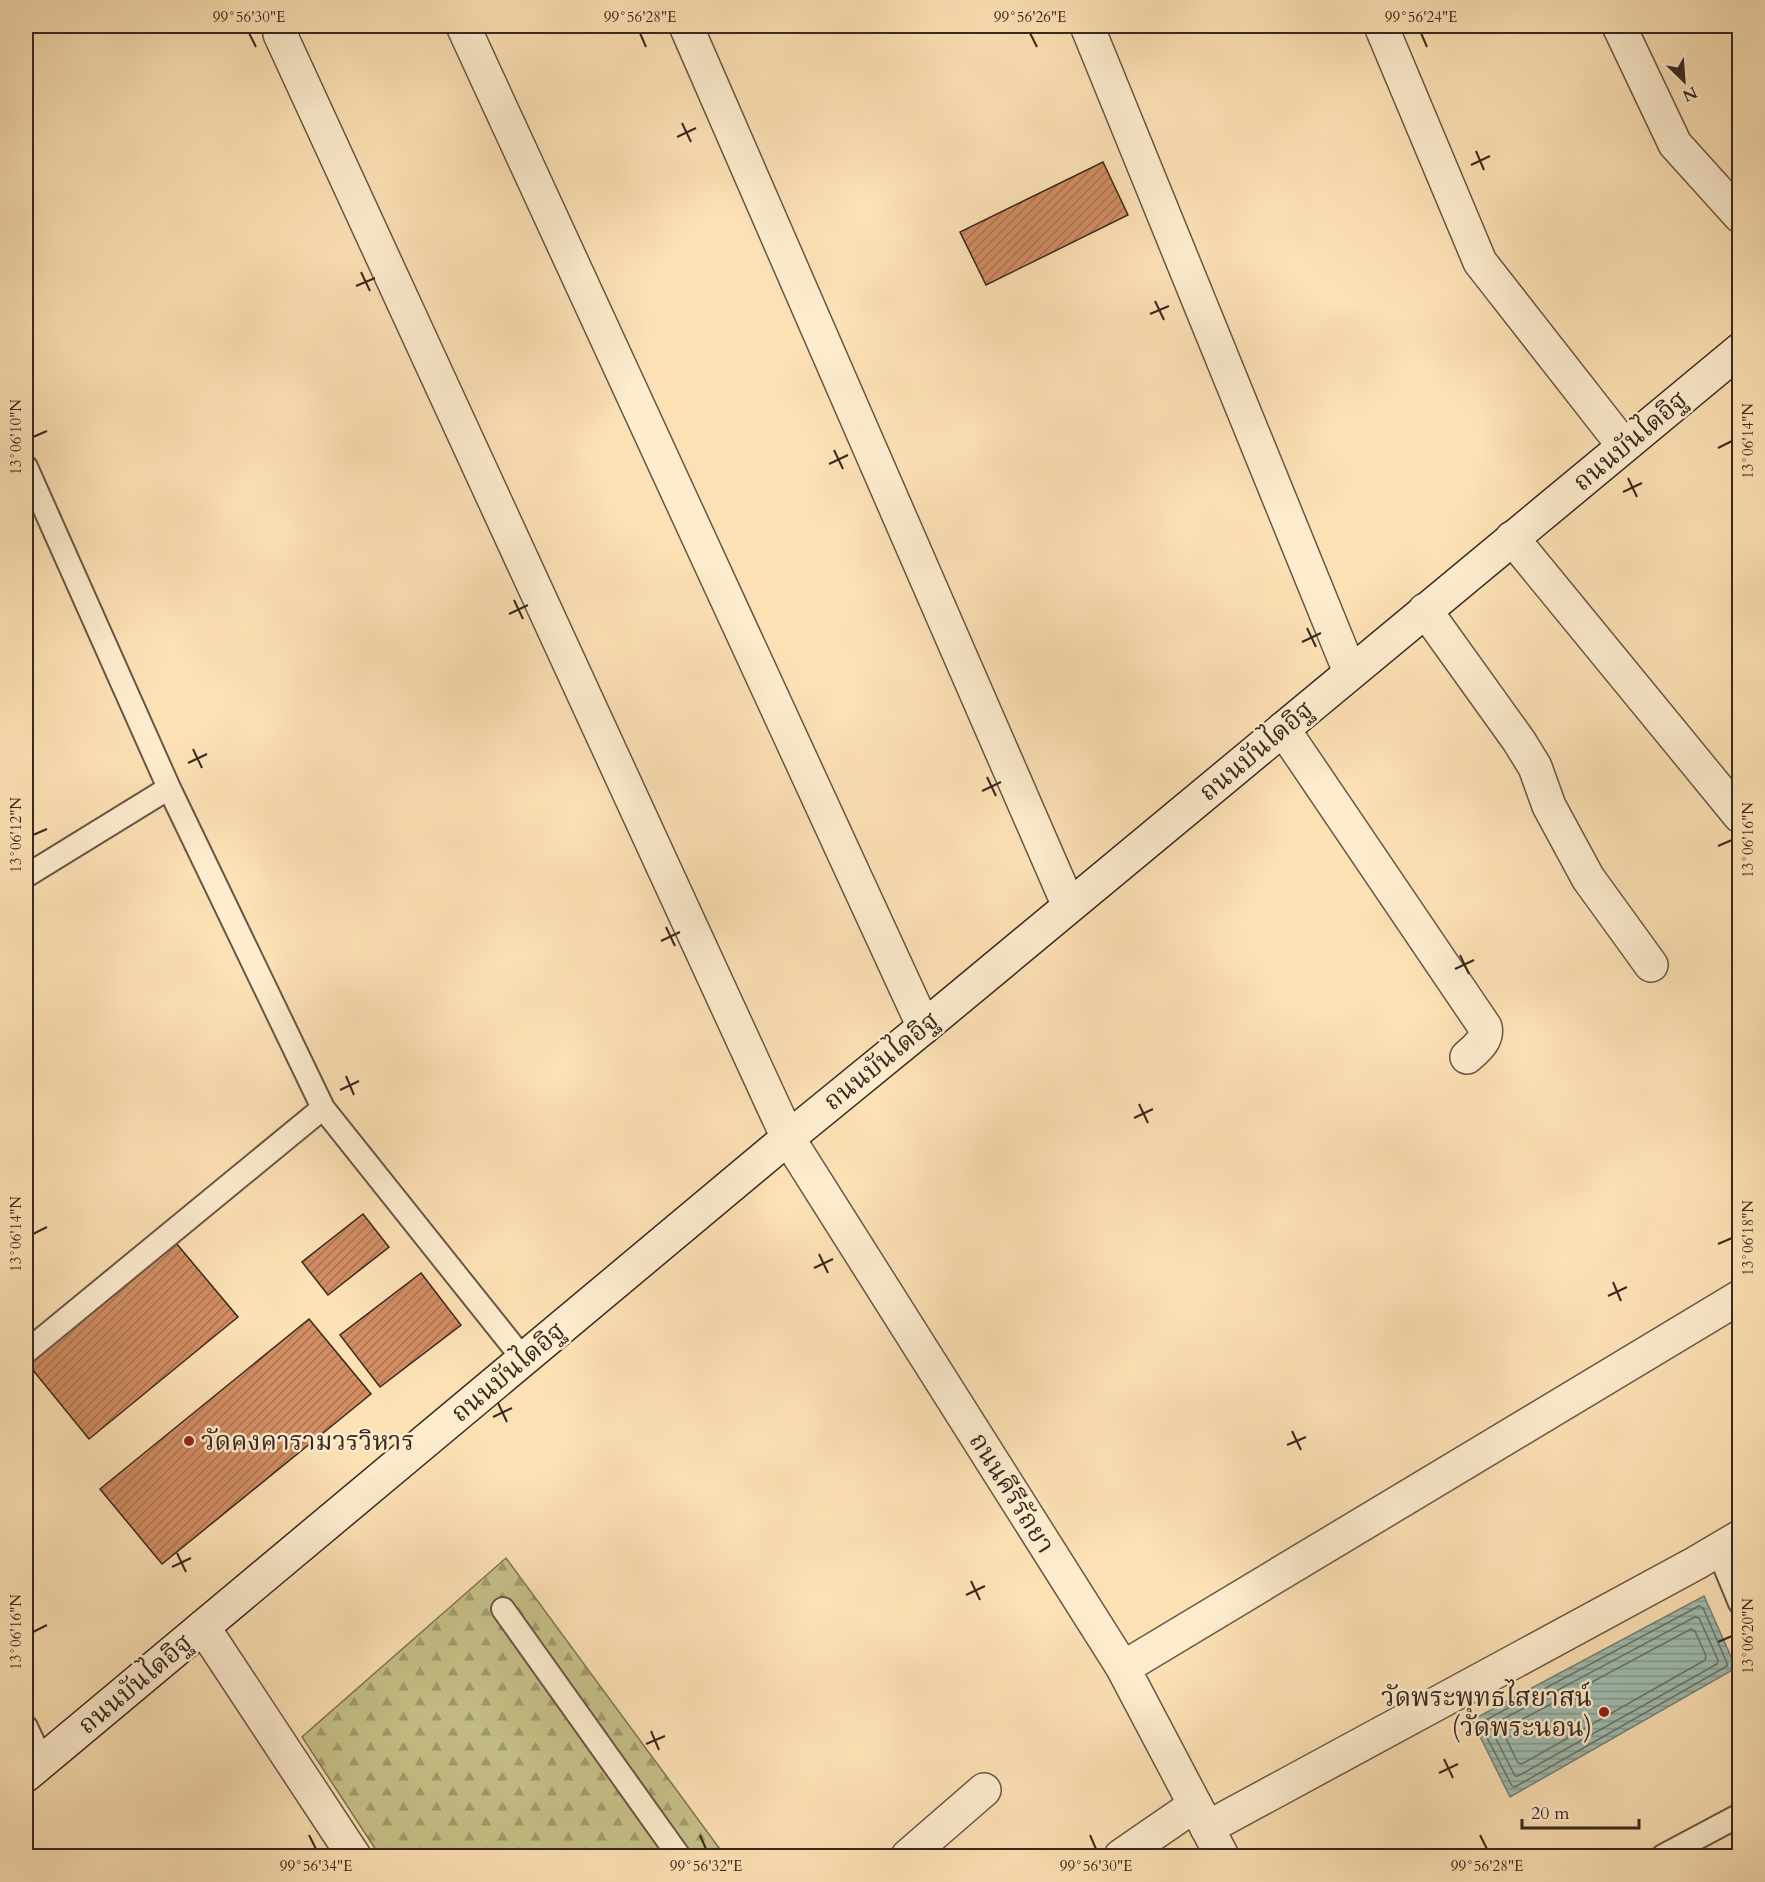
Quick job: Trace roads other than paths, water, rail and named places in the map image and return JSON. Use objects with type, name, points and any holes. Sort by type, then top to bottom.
[{"type":"street","points":[[463,26],[924,1027]]},
{"type":"street","points":[[686,26],[1069,906]]},
{"type":"street","points":[[1087,26],[1350,672]]},
{"type":"street","points":[[1381,26],[1480,262],[1624,446]]},
{"type":"street","points":[[1619,26],[1675,144],[1740,216]]},
{"type":"street","name":"ถนนคีรีรัถยา","points":[[280,34],[788,1138],[1123,1668],[1222,1857]]},
{"type":"street","name":"ถนนบันไดอิฐ","points":[[34,1768],[788,1138],[1740,350]]},
{"type":"street","points":[[1512,538],[1740,816]]},
{"type":"street","points":[[1425,610],[1519,741],[1535,767],[1549,806],[1588,878],[1651,965]]},
{"type":"street","points":[[1283,729],[1485,1028],[1484,1040],[1467,1057]]},
{"type":"street","points":[[1123,1668],[1740,1297]]},
{"type":"street","points":[[1121,1857],[1729,1543]]},
{"type":"street","points":[[203,1627],[354,1857]]},
{"type":"street","points":[[909,1857],[984,1790]]},
{"type":"lane","points":[[26,468],[169,788],[322,1108],[524,1360]]},
{"type":"lane","points":[[26,876],[169,788]]},
{"type":"lane","points":[[26,1352],[322,1108]]},
{"type":"lane","points":[[1729,1543],[1740,1603]]},
{"type":"lane","points":[[503,1609],[679,1857]]},
{"type":"lane","points":[[26,1727],[34,1768]]},
{"type":"lane","points":[[1663,1857],[1740,1815]]},
{"type":"water","points":[[1704,1596],[1736,1668],[1510,1797],[1472,1720]]},
{"type":"place","name":"วัดคงคารามวรวิหาร","points":[[189,1441]]},
{"type":"place","name":"วัดพระพุทธไสยาสน์ (วัดพระนอน)","points":[[1604,1712]]}]
